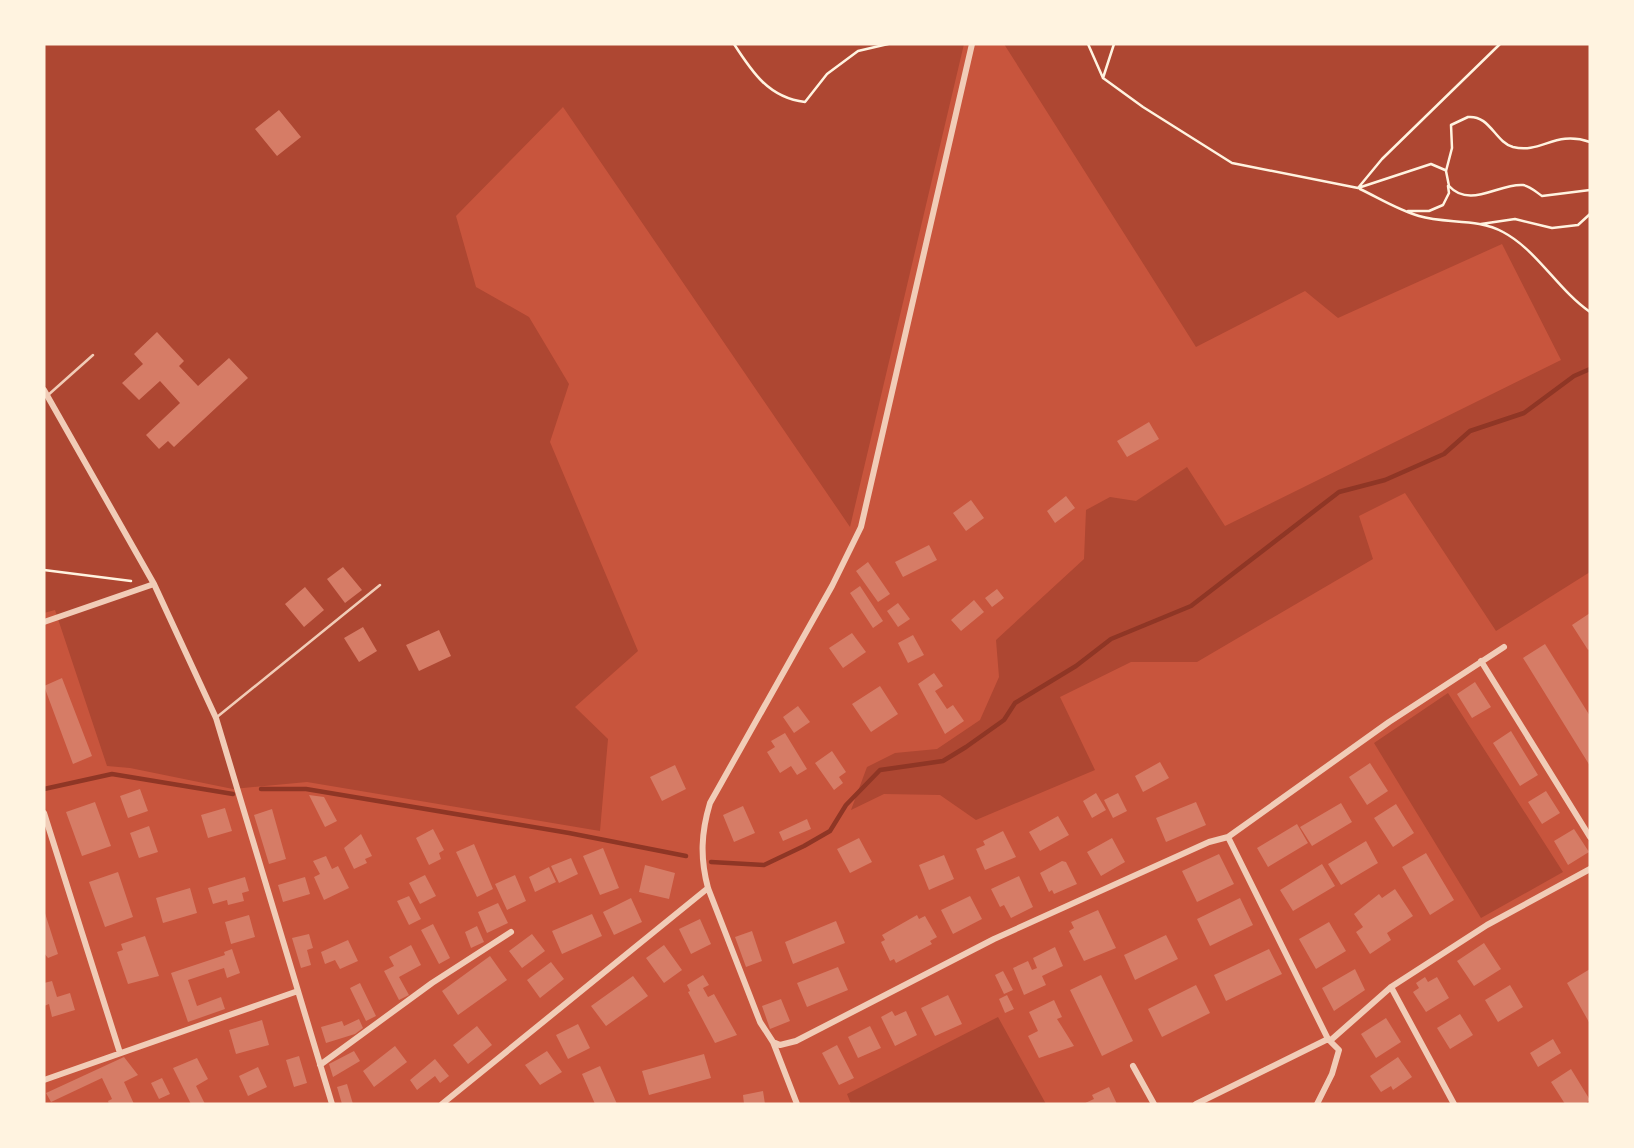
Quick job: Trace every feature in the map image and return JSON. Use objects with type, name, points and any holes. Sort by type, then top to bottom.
[{"type":"street","points":[[797,1104],[708,888],[702,866],[704,824],[710,803],[832,586],[861,527],[972,44]]},
{"type":"street","points":[[45,393],[154,584],[216,718],[332,1104]]},
{"type":"street","points":[[44,622],[154,584]]},
{"type":"street","points":[[773,1042],[780,1045],[796,1041],[995,939],[1209,842],[1228,837],[1389,722],[1504,646]]},
{"type":"street","points":[[1481,662],[1590,837]]},
{"type":"street","points":[[44,813],[120,1052]]},
{"type":"street","points":[[1228,837],[1339,1055],[1317,1104]]},
{"type":"street","points":[[1196,1104],[1330,1040],[1391,988],[1487,926],[1590,869]]},
{"type":"street","points":[[442,1104],[708,888]]},
{"type":"street","points":[[320,1065],[432,983],[511,932]]},
{"type":"street","points":[[1391,988],[1454,1104]]},
{"type":"street","points":[[44,1080],[298,992]]},
{"type":"street","points":[[1133,1066],[1154,1104]]},
{"type":"lane","points":[[45,393],[93,355]]},
{"type":"lane","points":[[216,718],[380,585]]},
{"type":"path","points":[[734,44],[750,69],[774,94],[805,102],[828,74],[858,51],[888,44]]},
{"type":"path","points":[[1088,44],[1103,78],[1143,107],[1232,163],[1358,188],[1419,216],[1479,224],[1503,232],[1534,258],[1571,298],[1590,312]]},
{"type":"path","points":[[1103,78],[1114,44]]},
{"type":"path","points":[[1358,188],[1382,159],[1500,44]]},
{"type":"path","points":[[1407,211],[1429,211],[1443,205],[1449,193],[1446,171],[1452,148],[1451,125],[1468,117],[1485,121],[1509,145],[1516,147],[1528,148],[1561,137],[1590,142]]},
{"type":"path","points":[[1358,188],[1431,164],[1446,171]]},
{"type":"path","points":[[1447,181],[1453,190],[1466,195],[1481,195],[1518,186],[1528,187],[1542,196],[1590,190]]},
{"type":"path","points":[[1479,224],[1515,219],[1552,228],[1578,225],[1590,214]]},
{"type":"path","points":[[44,570],[154,584]]},
{"type":"shaded area","points":[[44,44],[964,44],[850,527],[563,107],[456,216],[476,287],[529,317],[569,384],[550,442],[638,651],[575,707],[608,739],[600,831],[307,782],[233,789],[130,768],[107,766],[55,610],[44,613]]},
{"type":"shaded area","points":[[1004,44],[1590,44],[1590,572],[1496,631],[1405,493],[1359,516],[1373,559],[1197,662],[1131,662],[1060,697],[1095,770],[976,820],[940,795],[884,794],[851,810],[867,767],[895,753],[937,749],[980,720],[999,677],[996,640],[1084,559],[1086,510],[1110,497],[1136,501],[1187,467],[1225,526],[1561,360],[1502,244],[1338,318],[1305,291],[1196,347]]},
{"type":"shaded area","points":[[1448,693],[1563,872],[1481,918],[1374,743]]},
{"type":"shaded area","points":[[998,1017],[1046,1104],[851,1104],[847,1094]]},
{"type":"building","points":[[279,110],[301,137],[277,156],[255,129]]},
{"type":"building","points":[[157,332],[184,361],[179,366],[198,386],[229,358],[248,378],[174,447],[168,441],[159,449],[146,435],[180,403],[160,381],[139,400],[122,383],[143,364],[134,354]]},
{"type":"building","points":[[1149,422],[1159,439],[1127,457],[1117,441]]},
{"type":"building","points":[[1066,496],[1075,508],[1055,523],[1047,511]]},
{"type":"building","points":[[971,500],[984,518],[966,531],[953,513]]},
{"type":"building","points":[[929,545],[937,560],[903,577],[895,562]]},
{"type":"building","points":[[868,562],[890,594],[878,602],[856,571]]},
{"type":"building","points":[[343,567],[362,590],[345,603],[327,579]]},
{"type":"building","points":[[860,586],[883,621],[873,628],[850,593]]},
{"type":"building","points":[[305,587],[324,610],[304,627],[285,604]]},
{"type":"building","points":[[997,589],[1004,598],[992,607],[985,598]]},
{"type":"building","points":[[974,600],[984,612],[961,631],[951,620]]},
{"type":"building","points":[[898,603],[910,619],[898,627],[887,611]]},
{"type":"building","points":[[1590,613],[1590,649],[1588,650],[1572,625]]},
{"type":"building","points":[[363,627],[377,651],[359,662],[344,638]]},
{"type":"building","points":[[439,630],[451,656],[419,671],[406,645]]},
{"type":"building","points":[[852,633],[866,652],[843,668],[829,648]]},
{"type":"building","points":[[913,635],[924,655],[908,663],[898,643]]},
{"type":"building","points":[[1545,644],[1590,716],[1590,766],[1523,658]]},
{"type":"building","points":[[934,673],[943,686],[935,691],[947,709],[953,705],[964,721],[945,734],[918,684]]},
{"type":"building","points":[[62,678],[92,756],[73,764],[44,686]]},
{"type":"building","points":[[1475,682],[1491,707],[1472,718],[1457,694]]},
{"type":"building","points":[[880,686],[898,714],[871,732],[852,704]]},
{"type":"building","points":[[798,706],[810,722],[794,733],[783,717]]},
{"type":"building","points":[[1511,731],[1538,775],[1520,786],[1493,743]]},
{"type":"building","points":[[785,733],[807,769],[797,775],[791,766],[780,773],[767,752],[775,747],[771,741]]},
{"type":"building","points":[[832,751],[846,772],[839,777],[843,783],[834,790],[815,763]]},
{"type":"building","points":[[1160,762],[1169,778],[1143,792],[1135,776]]},
{"type":"building","points":[[1370,763],[1388,791],[1367,805],[1349,777]]},
{"type":"building","points":[[675,765],[686,789],[662,801],[650,777]]},
{"type":"building","points":[[140,789],[148,811],[128,818],[120,796]]},
{"type":"building","points":[[1546,791],[1560,813],[1542,824],[1528,802]]},
{"type":"building","points":[[1096,793],[1106,810],[1092,818],[1083,801]]},
{"type":"building","points":[[1118,793],[1127,811],[1113,818],[1104,800]]},
{"type":"building","points":[[309,795],[324,797],[337,821],[325,827]]},
{"type":"building","points":[[95,802],[111,846],[82,856],[66,812]]},
{"type":"building","points":[[1196,802],[1206,825],[1166,842],[1156,818]]},
{"type":"building","points":[[1341,803],[1352,822],[1312,846],[1300,827]]},
{"type":"building","points":[[1396,804],[1414,833],[1393,847],[1374,818]]},
{"type":"building","points":[[743,806],[755,833],[734,842],[723,815]]},
{"type":"building","points":[[225,808],[232,831],[208,838],[201,815]]},
{"type":"building","points":[[272,809],[286,859],[269,864],[254,815]]},
{"type":"building","points":[[1058,816],[1069,835],[1040,851],[1029,832]]},
{"type":"building","points":[[807,819],[811,829],[783,841],[779,832]]},
{"type":"building","points":[[1297,824],[1308,843],[1268,867],[1257,848]]},
{"type":"building","points":[[149,826],[158,852],[139,858],[130,833]]},
{"type":"building","points":[[433,829],[444,850],[439,853],[441,859],[429,865],[416,838]]},
{"type":"building","points":[[1574,829],[1589,852],[1568,865],[1554,841]]},
{"type":"building","points":[[1003,831],[1016,857],[985,870],[976,849],[985,845],[983,841]]},
{"type":"building","points":[[361,834],[372,856],[365,859],[367,863],[354,869],[344,848]]},
{"type":"building","points":[[859,838],[872,862],[850,873],[837,849]]},
{"type":"building","points":[[1112,838],[1125,862],[1101,876],[1087,852]]},
{"type":"building","points":[[1366,841],[1378,863],[1341,885],[1328,864]]},
{"type":"building","points":[[474,844],[493,889],[477,897],[456,852]]},
{"type":"building","points":[[603,848],[619,888],[600,895],[583,856]]},
{"type":"building","points":[[1426,853],[1454,900],[1430,915],[1402,867]]},
{"type":"building","points":[[1219,854],[1234,884],[1197,902],[1182,871]]},
{"type":"building","points":[[944,855],[954,879],[929,890],[919,865]]},
{"type":"building","points":[[326,856],[332,869],[338,866],[349,888],[324,900],[314,877],[320,874],[313,861]]},
{"type":"building","points":[[571,858],[578,874],[559,883],[551,866]]},
{"type":"building","points":[[1062,861],[1066,862],[1077,884],[1054,894],[1052,890],[1049,892],[1040,873]]},
{"type":"building","points":[[1322,864],[1335,886],[1293,911],[1280,890]]},
{"type":"building","points":[[645,865],[675,873],[669,899],[639,892]]},
{"type":"building","points":[[549,867],[556,882],[535,892],[529,877]]},
{"type":"building","points":[[118,872],[133,917],[105,927],[89,882]]},
{"type":"building","points":[[425,875],[436,896],[420,904],[409,883]]},
{"type":"building","points":[[515,875],[526,901],[507,910],[495,884]]},
{"type":"building","points":[[1019,876],[1033,907],[1011,918],[1004,905],[1000,907],[991,889]]},
{"type":"building","points":[[245,877],[249,891],[242,893],[244,901],[228,905],[227,900],[213,904],[208,888]]},
{"type":"building","points":[[305,877],[310,894],[283,902],[278,885]]},
{"type":"building","points":[[190,888],[197,913],[163,923],[156,898]]},
{"type":"building","points":[[1395,889],[1413,916],[1387,933],[1391,940],[1370,954],[1356,932],[1363,927],[1354,914],[1379,894],[1382,898]]},
{"type":"building","points":[[409,896],[421,919],[409,925],[397,901]]},
{"type":"building","points":[[970,896],[982,919],[953,934],[941,910]]},
{"type":"building","points":[[631,898],[642,922],[614,935],[603,912]]},
{"type":"building","points":[[1240,898],[1253,925],[1210,946],[1197,919]]},
{"type":"building","points":[[498,903],[508,923],[487,933],[478,912]]},
{"type":"building","points":[[44,910],[58,954],[48,958],[44,953]]},
{"type":"building","points":[[1098,910],[1116,948],[1084,961],[1069,931],[1074,928],[1071,922]]},
{"type":"building","points":[[592,914],[602,936],[562,954],[552,931]]},
{"type":"building","points":[[249,915],[255,937],[231,944],[225,922]]},
{"type":"building","points":[[917,915],[919,919],[925,916],[937,937],[930,941],[932,944],[896,963],[894,959],[890,961],[881,942],[885,940],[882,935]]},
{"type":"building","points":[[700,919],[711,944],[691,954],[679,929]]},
{"type":"building","points":[[836,921],[845,943],[793,964],[785,942]]},
{"type":"building","points":[[1329,922],[1346,951],[1316,969],[1299,939]]},
{"type":"building","points":[[433,924],[450,958],[439,964],[421,930]]},
{"type":"building","points":[[477,926],[484,942],[471,948],[465,932]]},
{"type":"building","points":[[752,931],[762,961],[746,967],[735,937]]},
{"type":"building","points":[[309,934],[313,948],[307,950],[311,965],[301,968],[292,938]]},
{"type":"building","points":[[532,934],[545,951],[522,968],[509,951]]},
{"type":"building","points":[[1166,935],[1178,959],[1135,980],[1124,955]]},
{"type":"building","points":[[145,936],[159,976],[128,984],[117,952],[123,950],[121,944]]},
{"type":"building","points":[[348,940],[358,961],[340,969],[335,960],[325,964],[321,952]]},
{"type":"building","points":[[1484,943],[1501,969],[1474,986],[1457,961]]},
{"type":"building","points":[[411,945],[421,965],[399,977],[409,995],[399,1000],[384,971],[394,966],[389,957]]},
{"type":"building","points":[[664,945],[682,970],[664,983],[646,958]]},
{"type":"building","points":[[1055,947],[1063,966],[1042,976],[1046,985],[1024,995],[1013,968],[1028,961],[1032,970],[1037,968],[1033,958]]},
{"type":"building","points":[[232,949],[240,973],[227,978],[224,968],[188,980],[197,1006],[221,997],[225,1009],[188,1022],[171,973],[225,955],[224,952]]},
{"type":"building","points":[[1269,949],[1282,974],[1226,1001],[1214,975]]},
{"type":"building","points":[[490,956],[507,980],[458,1015],[442,991]]},
{"type":"building","points":[[551,962],[564,979],[540,998],[527,980]]},
{"type":"building","points":[[838,967],[848,990],[807,1007],[797,983]]},
{"type":"building","points":[[1355,969],[1365,990],[1334,1011],[1322,988]]},
{"type":"building","points":[[1590,969],[1590,1024],[1567,983]]},
{"type":"building","points":[[1003,971],[1013,990],[1004,994],[995,975]]},
{"type":"building","points":[[703,975],[709,985],[703,988],[708,997],[714,994],[737,1035],[715,1043],[688,992],[690,991],[687,985]]},
{"type":"building","points":[[1101,975],[1133,1041],[1102,1056],[1070,990]]},
{"type":"building","points":[[633,976],[648,996],[606,1026],[591,1006]]},
{"type":"building","points":[[1425,977],[1428,982],[1437,977],[1449,998],[1426,1012],[1413,992],[1419,988],[1416,983]]},
{"type":"building","points":[[52,981],[57,997],[70,993],[75,1010],[52,1017],[49,1004],[44,1006],[44,983]]},
{"type":"building","points":[[360,983],[376,1016],[366,1021],[350,988]]},
{"type":"building","points":[[1196,985],[1210,1013],[1162,1037],[1148,1009]]},
{"type":"building","points":[[1510,985],[1523,1007],[1498,1022],[1485,1000]]},
{"type":"building","points":[[948,995],[962,1024],[935,1036],[921,1008]]},
{"type":"building","points":[[1007,995],[1014,1009],[1005,1013],[999,999]]},
{"type":"building","points":[[781,999],[790,1021],[770,1029],[762,1006]]},
{"type":"building","points":[[1054,1000],[1062,1017],[1057,1019],[1074,1046],[1039,1058],[1028,1036],[1038,1031],[1029,1012]]},
{"type":"building","points":[[892,1011],[895,1016],[906,1011],[917,1035],[895,1046],[881,1017]]},
{"type":"building","points":[[1460,1014],[1473,1035],[1450,1049],[1437,1028]]},
{"type":"building","points":[[1386,1018],[1401,1042],[1376,1058],[1361,1034]]},
{"type":"building","points":[[359,1019],[363,1028],[355,1034],[326,1043],[321,1027],[342,1021],[344,1026]]},
{"type":"building","points":[[262,1020],[269,1045],[236,1054],[229,1030]]},
{"type":"building","points":[[578,1024],[590,1048],[568,1059],[556,1035]]},
{"type":"building","points":[[477,1026],[492,1045],[468,1064],[453,1045]]},
{"type":"building","points":[[870,1026],[881,1048],[858,1058],[848,1037]]},
{"type":"building","points":[[1553,1039],[1561,1053],[1538,1067],[1530,1053]]},
{"type":"building","points":[[837,1045],[854,1078],[839,1085],[822,1053]]},
{"type":"building","points":[[395,1046],[407,1062],[374,1087],[363,1071]]},
{"type":"building","points":[[354,1051],[360,1061],[333,1077],[329,1064]]},
{"type":"building","points":[[547,1051],[562,1072],[540,1085],[525,1065]]},
{"type":"building","points":[[704,1054],[711,1078],[649,1095],[642,1071]]},
{"type":"building","points":[[299,1056],[307,1083],[294,1087],[286,1060]]},
{"type":"building","points":[[124,1057],[138,1075],[124,1082],[134,1104],[109,1104],[108,1101],[112,1099],[102,1078],[51,1102],[46,1093]]},
{"type":"building","points":[[1398,1057],[1412,1077],[1393,1090],[1391,1086],[1381,1092],[1370,1076]]},
{"type":"building","points":[[197,1058],[208,1079],[196,1086],[205,1104],[191,1104],[173,1068]]},
{"type":"building","points":[[435,1059],[449,1076],[440,1083],[435,1076],[417,1090],[410,1080]]},
{"type":"building","points":[[600,1066],[617,1104],[595,1104],[582,1074]]},
{"type":"building","points":[[258,1067],[267,1087],[248,1096],[239,1076]]},
{"type":"building","points":[[1571,1069],[1590,1100],[1585,1104],[1565,1104],[1551,1082]]},
{"type":"building","points":[[162,1078],[170,1094],[159,1099],[151,1083]]},
{"type":"building","points":[[347,1084],[353,1104],[342,1104],[337,1087]]},
{"type":"building","points":[[1109,1087],[1117,1104],[1083,1104],[1094,1099],[1092,1095]]},
{"type":"building","points":[[763,1091],[765,1104],[744,1104],[743,1095]]},
{"type":"waterway","points":[[711,862],[764,865],[804,846],[830,831],[846,805],[880,770],[943,761],[1004,720],[1015,703],[1076,666],[1111,639],[1191,606],[1339,492],[1385,480],[1444,454],[1470,431],[1524,413],[1574,376],[1590,369]]},
{"type":"waterway","points":[[44,789],[112,774],[233,794]]},
{"type":"waterway","points":[[261,789],[306,789],[569,833],[686,856]]}]
